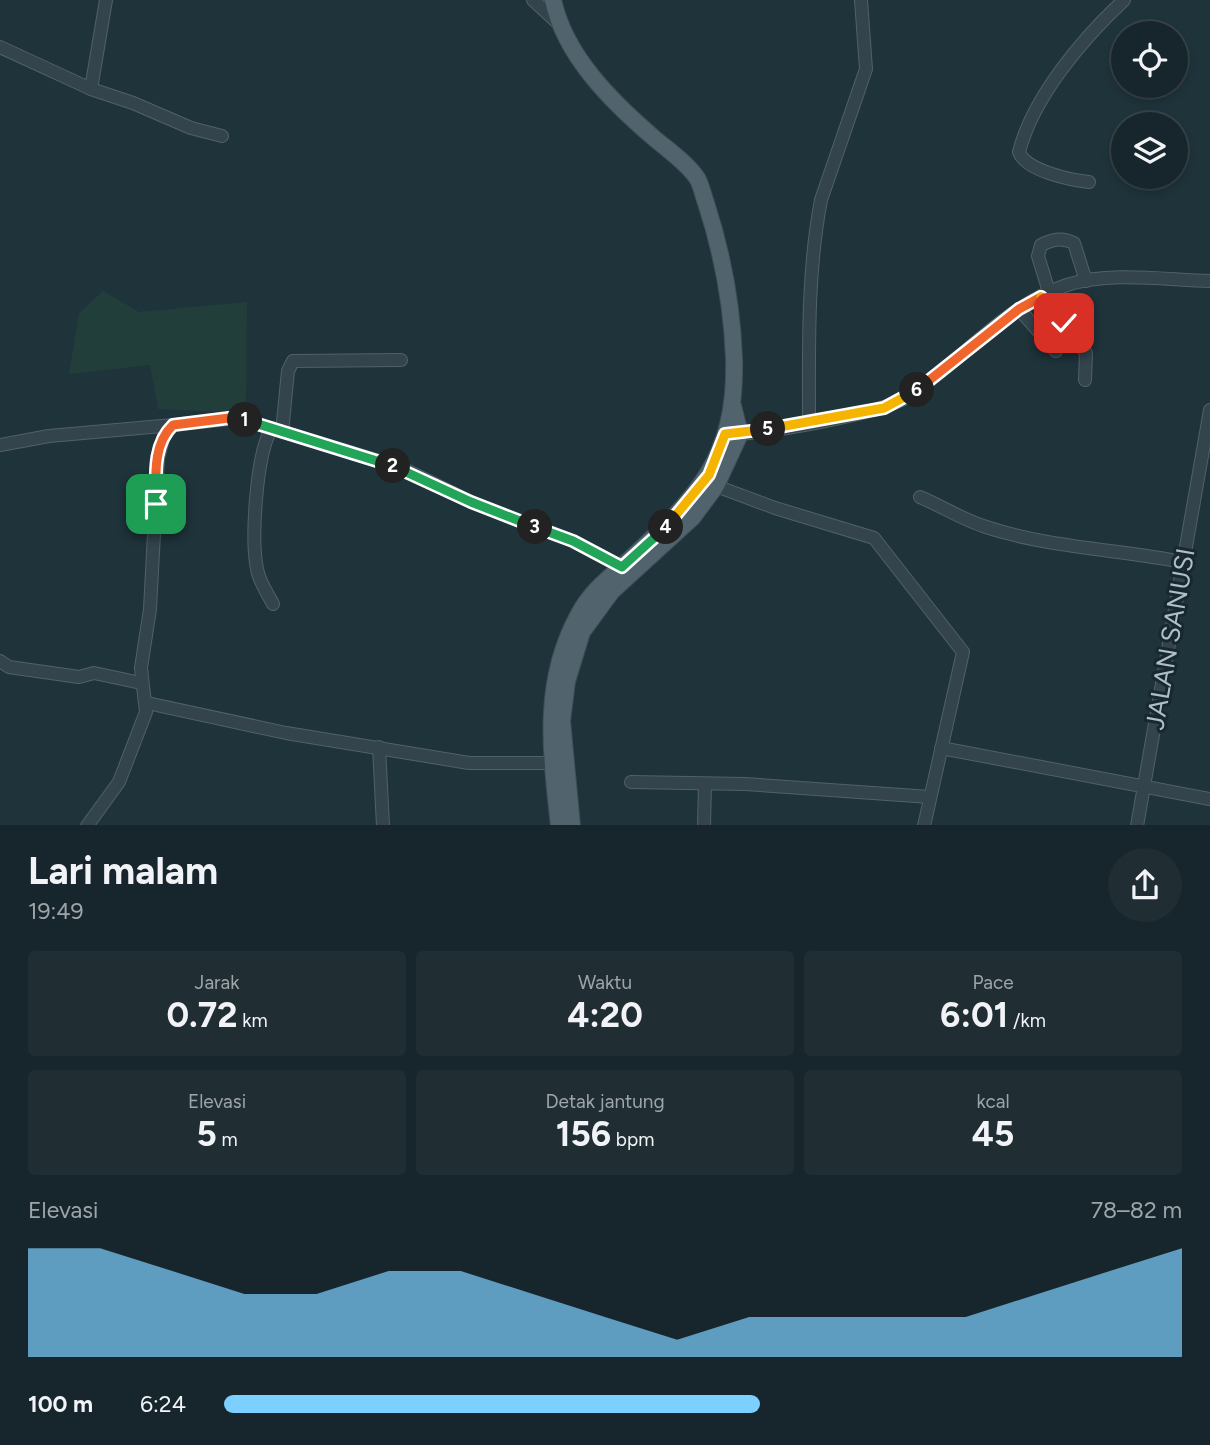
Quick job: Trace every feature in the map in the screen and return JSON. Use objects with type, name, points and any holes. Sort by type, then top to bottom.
[{"type":"main road","points":[[553,0],[558,23],[608,96],[698,178],[722,264],[734,359],[732,434],[716,486],[693,517],[612,592],[582,632],[563,702],[558,763],[559,825]]},
{"type":"main road","points":[[572,825],[558,763],[550,702],[568,637],[590,596],[685,507],[732,434]]},
{"type":"street","points":[[90,89],[106,0]]},
{"type":"street","points":[[533,0],[558,23]]},
{"type":"street","points":[[808,423],[809,324],[817,221],[821,200],[866,69],[861,0]]},
{"type":"street","points":[[1089,182],[1059,178],[1022,159],[1019,152],[1051,86],[1068,61],[1124,0]]},
{"type":"street","points":[[0,47],[90,89],[133,103],[191,128],[222,136]]},
{"type":"street","points":[[1085,380],[1086,353],[1045,294],[1038,256],[1041,245],[1052,239],[1066,239],[1074,243],[1086,281]]},
{"type":"street","points":[[732,434],[860,414],[905,399],[1019,309],[1045,294],[1086,281],[1210,281]]},
{"type":"street","points":[[1019,309],[1056,351]]},
{"type":"street","points":[[273,604],[257,572],[254,551],[260,460],[277,430],[288,371],[293,361],[401,360]]},
{"type":"street","name":"JALAN SANUSI","points":[[1137,825],[1210,410]]},
{"type":"street","points":[[0,445],[49,436],[237,418],[412,472],[471,502],[573,541],[622,567]]},
{"type":"street","points":[[87,825],[123,773],[147,703],[141,683],[151,595],[158,458],[164,436],[173,425]]},
{"type":"street","points":[[716,486],[775,508],[874,538],[962,652],[924,825]]},
{"type":"street","points":[[920,496],[983,526],[1020,536],[1069,547],[1110,549],[1183,562]]},
{"type":"street","points":[[0,661],[9,667],[73,676],[94,673],[141,683]]},
{"type":"street","points":[[147,703],[286,733],[477,763],[558,763]]},
{"type":"street","points":[[379,747],[383,825]]},
{"type":"street","points":[[941,748],[1210,799]]},
{"type":"street","points":[[631,782],[930,797]]},
{"type":"street","points":[[704,825],[705,784]]},
{"type":"green space","points":[[103,291],[139,312],[247,302],[246,413],[158,409],[150,365],[69,374],[79,313]]},
{"type":"route","points":[[156,504],[159,447],[168,430],[173,425],[237,418],[402,468],[496,513],[573,541],[622,567],[685,507],[709,475],[718,458],[725,434],[740,434],[860,414],[905,399],[1024,305],[1042,296],[1064,323]]}]
